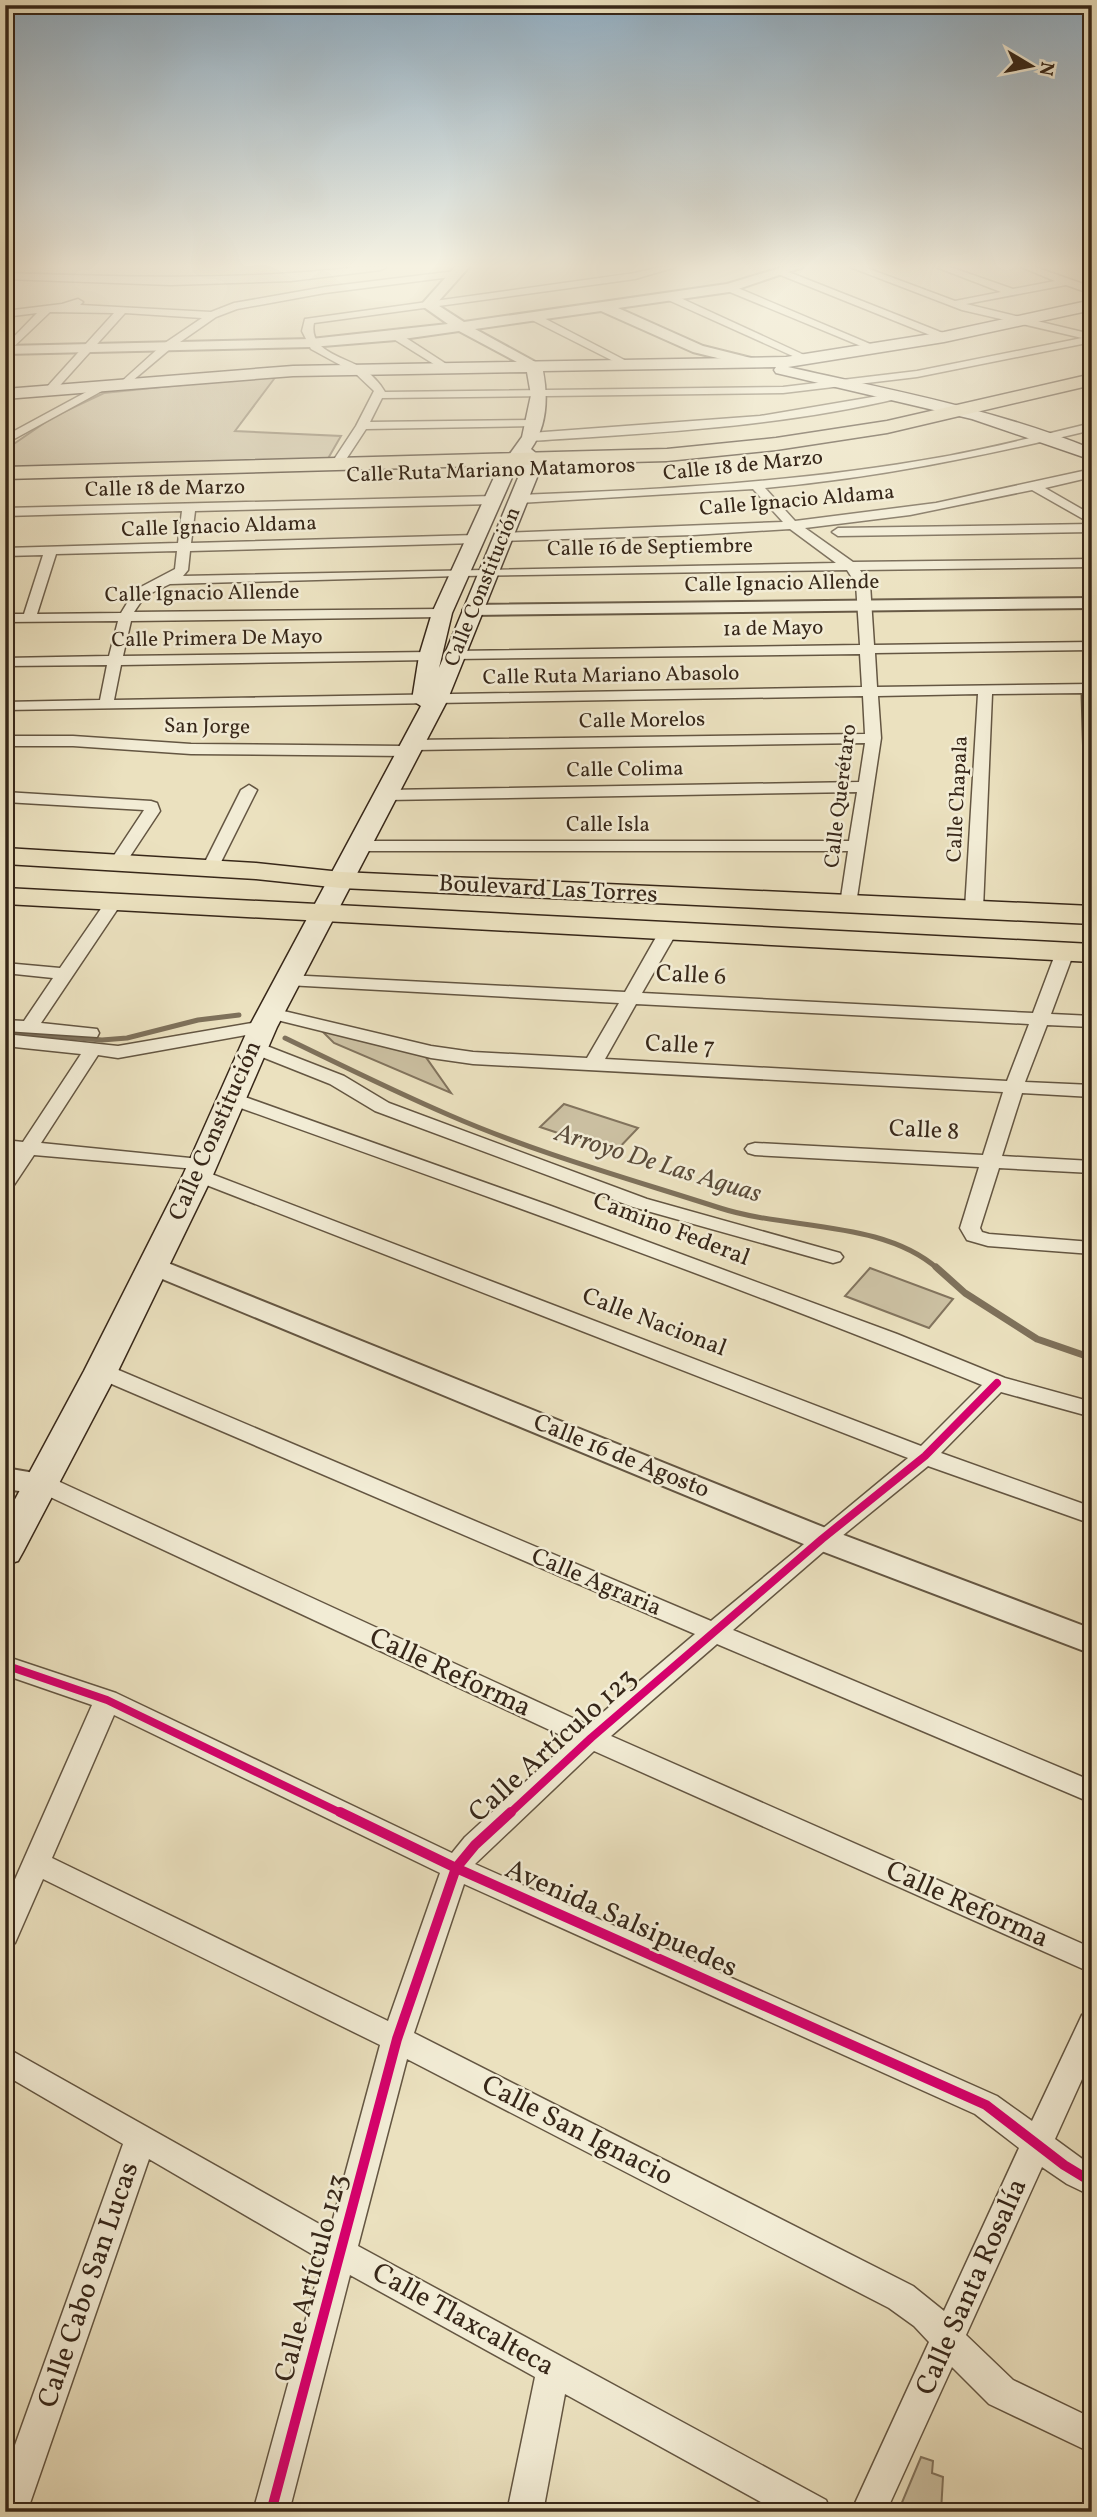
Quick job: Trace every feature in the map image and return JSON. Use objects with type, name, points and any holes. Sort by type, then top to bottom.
[{"type":"main road","points":[[5,394],[120,384]]},
{"type":"main road","points":[[524,454],[539,395],[539,384]]},
{"type":"main road","points":[[964,413],[1071,384]]},
{"type":"main road","points":[[849,385],[1049,436],[1092,454]]},
{"type":"main road","points":[[964,413],[1092,392]]},
{"type":"main road","points":[[964,413],[1092,466]]},
{"type":"main road","name":"Calle Ruta Mariano Matamoros","points":[[5,473],[337,464],[524,454],[689,464],[873,442],[964,413]]},
{"type":"main road","name":"Calle Ruta Mariano Matamoros","points":[[5,485],[524,454]]},
{"type":"main road","name":"Calle Constitución","points":[[5,1552],[102,1371],[200,1169],[263,1029],[386,795],[454,655],[519,499],[524,454]]},
{"type":"main road","name":"Calle Constitución","points":[[429,704],[430,656],[442,613],[494,500],[524,454]]},
{"type":"main road","name":"Boulevard Las Torres","points":[[5,856],[210,868],[341,880],[1092,915]]},
{"type":"main road","name":"Boulevard Las Torres","points":[[5,895],[1079,953]]},
{"type":"street","points":[[50,390],[55,384]]},
{"type":"street","points":[[337,464],[380,395],[380,391],[373,384]]},
{"type":"street","points":[[380,395],[633,394],[783,390],[852,384]]},
{"type":"street","points":[[5,441],[105,386]]},
{"type":"street","points":[[622,432],[633,394]]},
{"type":"street","points":[[362,426],[524,454],[622,432],[741,422],[842,408],[896,396]]},
{"type":"street","name":"Calle 18 de Marzo","points":[[519,499],[646,494],[756,485],[922,464],[1092,426]]},
{"type":"street","name":"Calle Ignacio Aldama","points":[[502,537],[796,528],[884,515],[1092,473]]},
{"type":"street","points":[[756,485],[796,528],[851,567]]},
{"type":"street","points":[[1035,486],[1092,520]]},
{"type":"street","name":"Calle 18 de Marzo","points":[[5,512],[494,500]]},
{"type":"street","points":[[106,705],[126,618],[134,599],[181,570],[189,508]]},
{"type":"street","points":[[884,515],[909,531]]},
{"type":"street","points":[[796,528],[909,531],[1092,528]]},
{"type":"street","name":"Calle Ignacio Aldama","points":[[5,552],[476,539]]},
{"type":"street","points":[[29,618],[51,551]]},
{"type":"street","name":"Calle 16 de Septiembre","points":[[166,580],[459,572],[1092,563]]},
{"type":"street","name":"Calle Querétaro","points":[[848,904],[873,738],[865,648],[863,584],[851,567]]},
{"type":"street","name":"Calle Ignacio Allende","points":[[472,610],[1092,603]]},
{"type":"street","name":"Calle Ignacio Allende","points":[[5,618],[442,613]]},
{"type":"street","name":"1a de Mayo","points":[[454,655],[1092,646]]},
{"type":"street","name":"Calle Primera De Mayo","points":[[5,662],[430,656]]},
{"type":"street","points":[[1091,688],[1092,763]]},
{"type":"street","name":"Calle Ruta Mariano Abasolo","points":[[5,706],[429,704],[1091,688]]},
{"type":"street","name":"Calle Chapala","points":[[974,909],[985,691]]},
{"type":"street","name":"Calle Morelos","points":[[409,748],[873,738]]},
{"type":"street","name":"San Jorge","points":[[5,741],[73,741],[191,749],[409,748]]},
{"type":"street","name":"Calle Colima","points":[[386,795],[866,787]]},
{"type":"street","points":[[210,868],[249,790]]},
{"type":"street","points":[[5,797],[151,806],[152,811],[117,863]]},
{"type":"street","name":"Calle Isla","points":[[359,846],[857,846]]},
{"type":"street","points":[[29,1027],[116,901]]},
{"type":"street","points":[[592,1066],[668,932]]},
{"type":"street","points":[[1079,953],[1041,1019],[1014,1087],[970,1228],[974,1236],[988,1240],[1092,1248]]},
{"type":"street","points":[[5,968],[65,974]]},
{"type":"street","name":"Calle 6","points":[[288,980],[1092,1021]]},
{"type":"street","points":[[5,1025],[29,1027],[127,1051],[263,1029],[382,1107],[640,1203],[833,1257]]},
{"type":"street","name":"Calle 7","points":[[263,1029],[508,1061],[1092,1091]]},
{"type":"street","points":[[5,1040],[91,1041]]},
{"type":"street","points":[[5,1184],[91,1041]]},
{"type":"street","name":"Camino Federal","points":[[231,1098],[544,1210],[889,1339],[997,1383],[1092,1410]]},
{"type":"street","name":"Calle Nacional","points":[[5,1146],[200,1169],[925,1455],[1092,1516]]},
{"type":"street","name":"Calle 8","points":[[755,1149],[1092,1167]]},
{"type":"street","name":"Calle 16 de Agosto","points":[[153,1265],[822,1539],[1092,1642]]},
{"type":"street","name":"Calle Agraria","points":[[102,1371],[1092,1793]]},
{"type":"street","name":"Calle Artículo 123","points":[[271,2512],[397,2039],[456,1868],[475,1845],[590,1738],[822,1539],[925,1455],[997,1383]]},
{"type":"street","points":[[5,1478],[41,1483]]},
{"type":"street","name":"Calle Reforma","points":[[41,1483],[590,1738],[1092,1961]]},
{"type":"street","name":"Avenida Salsipuedes","points":[[5,1665],[107,1700],[456,1868],[986,2105],[1065,2166],[1092,2182]]},
{"type":"street","points":[[5,1935],[107,1700]]},
{"type":"street","name":"Calle San Ignacio","points":[[37,1863],[397,2039],[901,2297],[926,2315],[979,2373],[1001,2392],[1092,2435]]},
{"type":"street","name":"Calle Santa Rosalía","points":[[868,2512],[1092,2024]]},
{"type":"street","name":"Calle Tlaxcalteca","points":[[5,2060],[340,2253],[814,2512]]},
{"type":"street","name":"Calle Cabo San Lucas","points":[[9,2512],[141,2138]]},
{"type":"street","points":[[525,2512],[553,2370]]},
{"type":"shaded area","points":[[186,384],[270,384],[235,431],[341,436],[326,462],[5,471],[5,450],[53,417],[104,393]]},
{"type":"shaded area","points":[[321,1030],[425,1056],[451,1093],[334,1043]]},
{"type":"shaded area","points":[[564,1104],[638,1128],[615,1152],[540,1127]]},
{"type":"shaded area","points":[[870,1268],[953,1299],[929,1328],[845,1296]]},
{"type":"shaded area","points":[[921,2457],[933,2461],[932,2473],[943,2477],[941,2512],[898,2512]]},
{"type":"waterway","name":"Arroyo De Las Aguas","points":[[5,1032],[102,1040],[127,1038],[198,1020],[239,1015]]},
{"type":"waterway","name":"Arroyo De Las Aguas","points":[[285,1038],[428,1106],[549,1153],[720,1208],[775,1220],[834,1228],[890,1242],[916,1253],[938,1269]]},
{"type":"waterway","name":"Arroyo De Las Aguas","points":[[936,1267],[965,1293],[1037,1339],[1092,1358]]},
{"type":"cycle path","points":[[271,2512],[397,2039],[456,1868],[475,1845],[591,1738],[822,1539],[925,1456],[997,1383]]},
{"type":"cycle path","points":[[5,1665],[107,1700],[456,1868],[986,2105],[1064,2165],[1092,2182]]}]
